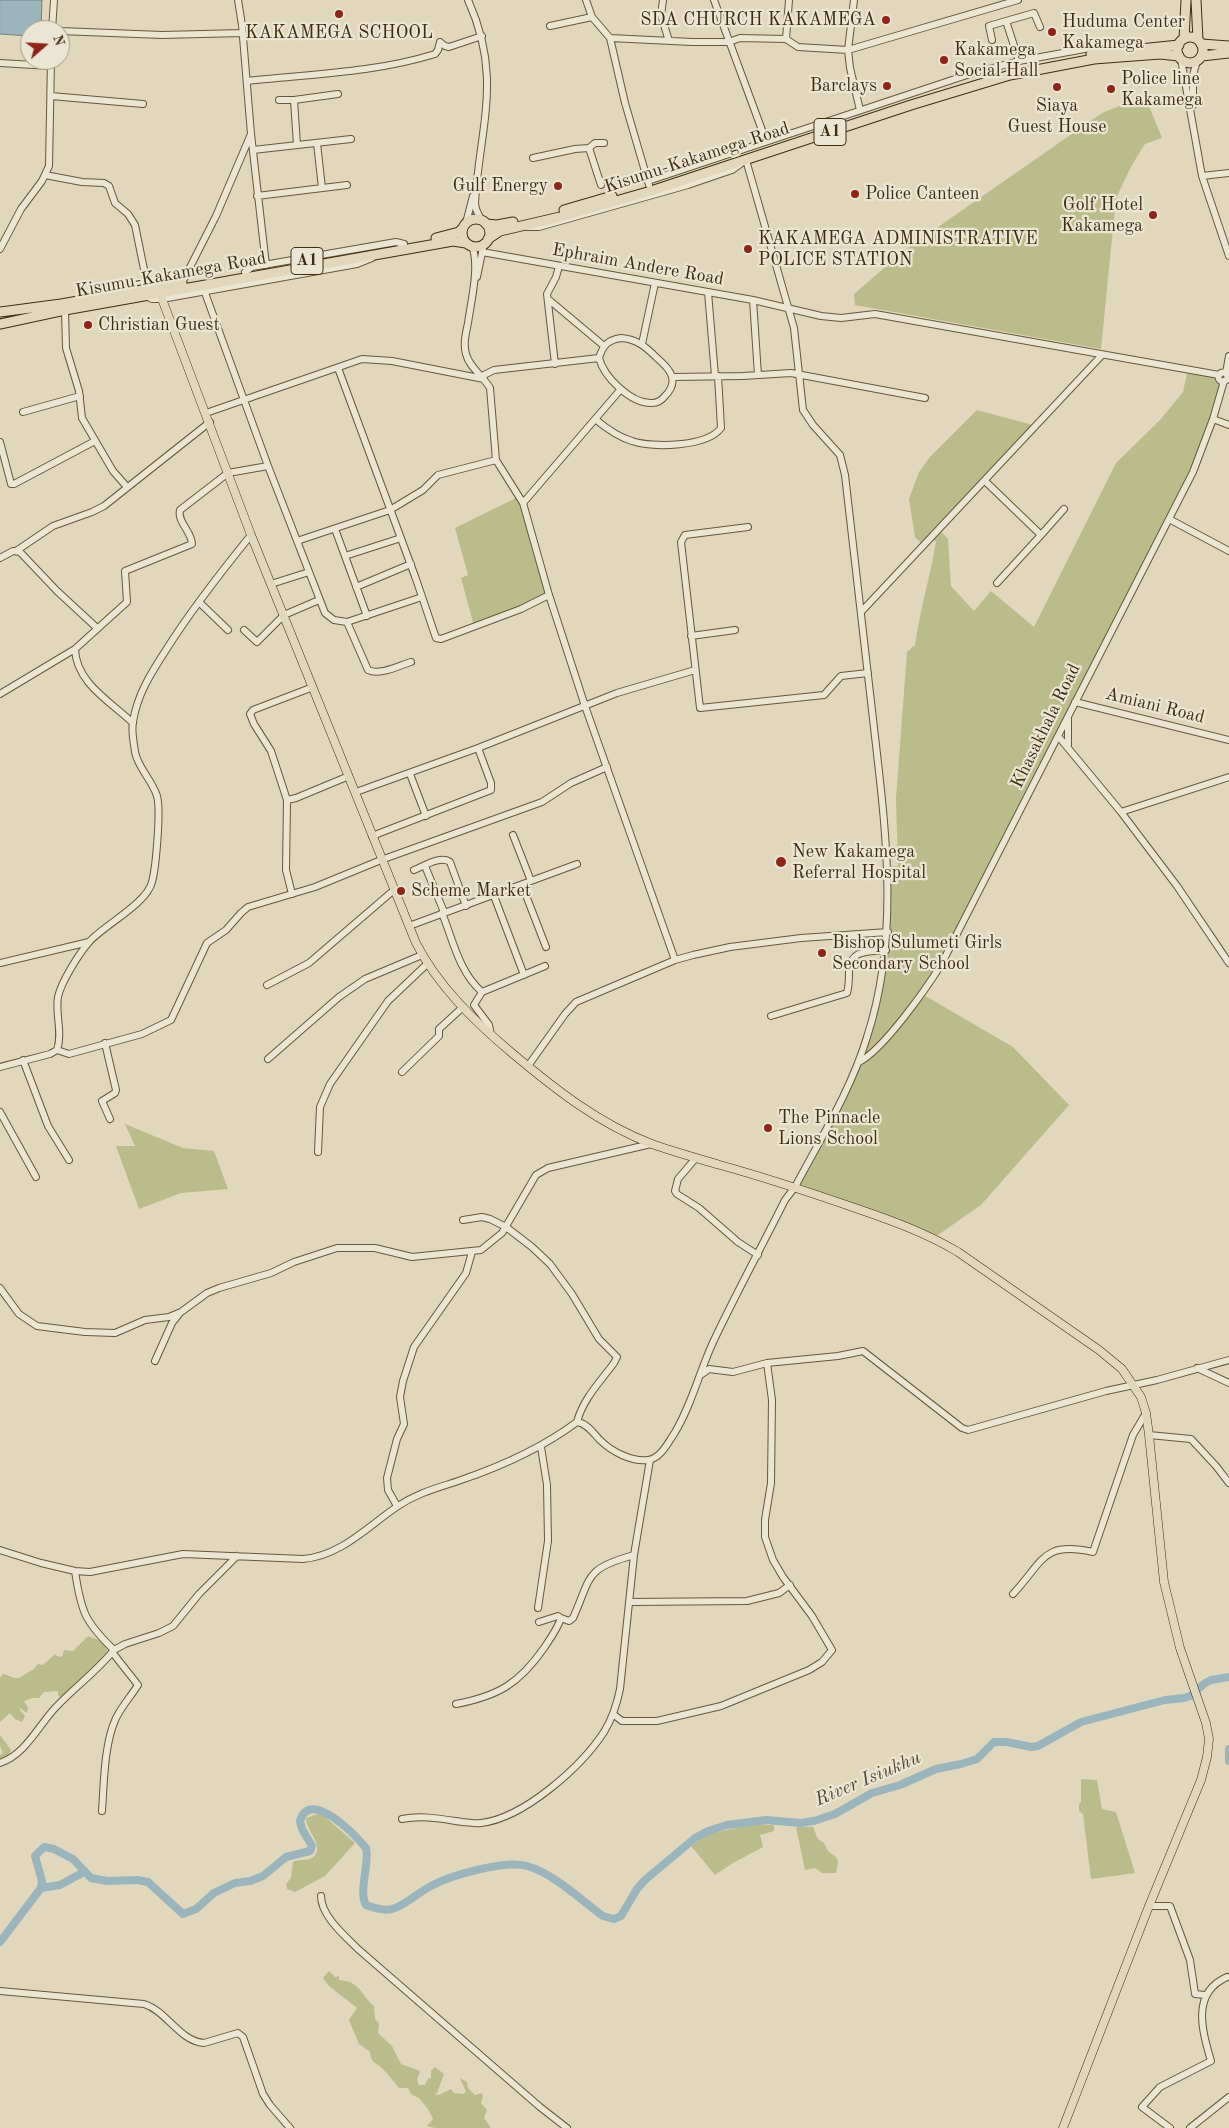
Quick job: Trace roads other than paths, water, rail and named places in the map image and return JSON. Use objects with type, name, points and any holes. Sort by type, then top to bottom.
[{"type":"highway","points":[[1191,2],[1181,42],[1180,58],[1189,63],[1199,58],[1229,54]]},
{"type":"highway","points":[[1191,2],[1203,50],[1199,58]]},
{"type":"highway","points":[[1181,42],[1191,37],[1200,42],[1229,46]]},
{"type":"highway","name":"Kisumu-Kakamega Road","points":[[483,222],[497,225],[537,217],[999,72],[1103,52],[1181,42]]},
{"type":"highway","name":"Kisumu-Kakamega Road","points":[[485,245],[494,234],[593,208],[911,105],[1010,75],[1094,59],[1160,54],[1180,58]]},
{"type":"highway","points":[[472,220],[483,222],[489,229],[485,245],[469,244],[462,234],[465,225],[472,220]]},
{"type":"highway","name":"Kisumu-Kakamega Road","points":[[0,324],[182,283],[451,235],[465,225]]},
{"type":"highway","name":"Kisumu-Kakamega Road","points":[[0,312],[147,292],[375,256],[454,241],[469,244]]},
{"type":"main road","points":[[162,299],[210,422],[251,535],[409,926],[427,964],[463,1007],[491,1035],[528,1066],[577,1104],[610,1124],[651,1144],[795,1187],[920,1231],[942,1242],[1099,1350],[1122,1369],[1141,1397],[1146,1413],[1149,1435],[1164,1582],[1180,1648],[1208,1732],[1207,1757],[1201,1780],[1149,1906],[1063,2128]]},
{"type":"street","points":[[53,20],[54,0]]},
{"type":"street","points":[[238,0],[266,264]]},
{"type":"street","points":[[468,0],[482,36],[487,64],[488,95],[475,203],[483,222]]},
{"type":"street","points":[[586,0],[592,17],[610,38],[625,103],[649,183],[766,141],[970,74],[1019,61],[1090,48],[1103,52]]},
{"type":"street","points":[[663,0],[662,15],[669,41]]},
{"type":"street","points":[[714,0],[766,141]]},
{"type":"street","points":[[786,38],[789,0]]},
{"type":"street","points":[[854,0],[848,50],[850,68],[860,110]]},
{"type":"street","points":[[610,38],[729,42],[740,38],[786,38],[798,47],[848,50],[1018,0]]},
{"type":"street","points":[[992,40],[989,26],[1006,21],[1034,14],[1040,27]]},
{"type":"street","points":[[550,26],[592,17]]},
{"type":"street","points":[[1006,21],[1019,61]]},
{"type":"street","points":[[70,30],[162,35],[242,33]]},
{"type":"street","points":[[247,81],[395,65],[435,54],[440,42],[449,47],[482,36]]},
{"type":"street","points":[[1180,58],[1202,176],[1229,256]]},
{"type":"street","points":[[1195,131],[1192,87],[1199,58]]},
{"type":"street","points":[[0,63],[20,63]]},
{"type":"street","points":[[0,249],[21,209],[45,175],[50,161],[51,70]]},
{"type":"street","points":[[279,100],[294,100],[338,94]]},
{"type":"street","points":[[51,96],[143,104]]},
{"type":"street","points":[[294,100],[297,145]]},
{"type":"street","points":[[890,100],[902,102]]},
{"type":"street","points":[[182,283],[216,216],[251,134]]},
{"type":"street","points":[[253,150],[351,139]]},
{"type":"street","points":[[317,143],[322,188]]},
{"type":"street","points":[[534,158],[575,149],[589,148],[595,143],[604,143]]},
{"type":"street","points":[[589,148],[601,184]]},
{"type":"street","points":[[577,1422],[587,1426],[601,1442],[619,1454],[650,1460],[659,1456],[674,1434],[686,1412],[716,1337],[784,1200],[795,1187],[845,1093],[859,1062],[875,1006],[886,950],[888,932],[886,849],[868,673],[842,460],[834,447],[807,417],[802,403],[796,341],[789,308],[746,160]]},
{"type":"street","points":[[465,225],[478,172]]},
{"type":"street","points":[[1202,176],[1229,173]]},
{"type":"street","points":[[45,175],[82,182],[104,183],[109,186],[115,203],[128,214],[135,225],[147,292],[152,299],[162,299],[357,264],[375,256]]},
{"type":"street","points":[[258,196],[347,185]]},
{"type":"street","points":[[245,272],[252,267],[266,264],[396,242],[404,244]]},
{"type":"street","points":[[469,244],[475,257],[472,296],[465,342],[466,353],[468,360],[490,388],[496,460],[523,503],[549,594],[585,706],[674,960]]},
{"type":"street","points":[[472,296],[485,245]]},
{"type":"street","name":"Ephraim Andere Road","points":[[485,245],[559,266],[753,300],[832,318],[875,314],[1225,378]]},
{"type":"street","points":[[555,364],[547,291],[554,282],[559,266]]},
{"type":"street","points":[[642,344],[655,283]]},
{"type":"street","points":[[204,290],[319,600],[330,617],[337,621],[347,622],[422,597]]},
{"type":"street","points":[[596,419],[622,438],[646,444],[684,443],[708,438],[716,434],[721,428],[708,292]]},
{"type":"street","points":[[548,299],[604,346]]},
{"type":"street","points":[[753,300],[758,375]]},
{"type":"street","points":[[65,310],[66,348],[80,396],[82,418],[112,471],[128,487]]},
{"type":"street","points":[[631,338],[642,344],[665,365],[673,376],[673,384],[669,392],[661,401],[654,403],[646,403],[620,389],[604,372],[598,358],[604,346],[612,340],[631,338]]},
{"type":"street","points":[[860,612],[1102,355]]},
{"type":"street","name":"Khasakhala Road","points":[[859,1062],[868,1058],[880,1045],[922,994],[942,965],[1197,463],[1214,419],[1229,356]]},
{"type":"street","points":[[206,413],[362,360],[373,359],[483,378],[494,370],[598,358]]},
{"type":"street","points":[[338,368],[401,538],[434,636],[439,639],[521,609],[549,594]]},
{"type":"street","points":[[673,376],[791,373],[924,398]]},
{"type":"street","points":[[523,503],[620,389]]},
{"type":"street","points":[[23,412],[47,404],[55,405],[68,398],[80,396]]},
{"type":"street","points":[[1214,419],[1228,423]]},
{"type":"street","points":[[0,558],[16,551],[53,526],[104,506],[210,422]]},
{"type":"street","points":[[0,442],[11,484],[14,484],[95,441]]},
{"type":"street","points":[[297,541],[390,510],[424,490],[438,475],[496,460]]},
{"type":"street","points":[[0,694],[75,649],[127,602],[125,571],[192,545],[192,539],[179,517],[179,512],[228,473],[268,466]]},
{"type":"street","points":[[985,481],[1041,535]]},
{"type":"street","points":[[997,583],[1064,509]]},
{"type":"street","points":[[1169,519],[1229,551]]},
{"type":"street","points":[[748,527],[690,535],[682,538],[700,708],[824,695],[841,676],[868,673]]},
{"type":"street","points":[[335,529],[367,616]]},
{"type":"street","points":[[0,1068],[23,1060],[50,1054],[57,1050],[59,1042],[58,997],[62,986],[89,942],[140,901],[146,895],[153,881],[159,810],[157,797],[136,755],[132,723],[143,687],[177,632],[251,535]]},
{"type":"street","points":[[345,556],[401,538]]},
{"type":"street","points":[[16,551],[20,552],[57,591],[97,628]]},
{"type":"street","points":[[356,586],[410,564]]},
{"type":"street","points":[[271,584],[309,572]]},
{"type":"street","points":[[244,630],[257,642],[284,615],[319,600]]},
{"type":"street","points":[[199,602],[228,630]]},
{"type":"street","points":[[347,622],[368,670],[372,672],[380,671],[412,662]]},
{"type":"street","points":[[691,636],[736,630]]},
{"type":"street","points":[[75,649],[81,674],[132,723]]},
{"type":"street","points":[[356,792],[410,774],[617,693],[695,670]]},
{"type":"street","points":[[292,894],[286,870],[287,800],[271,751],[250,714],[253,710],[313,688]]},
{"type":"street","name":"Amiani Road","points":[[1074,702],[1229,740]]},
{"type":"street","points":[[1068,717],[1068,745]]},
{"type":"street","points":[[1058,736],[1068,745],[1177,886],[1229,964]]},
{"type":"street","points":[[372,836],[491,790],[491,784],[478,748]]},
{"type":"street","points":[[57,1050],[69,1054],[142,1034],[172,1020],[207,943],[226,930],[240,912],[248,907],[292,894],[542,802],[570,783],[607,767]]},
{"type":"street","points":[[410,774],[426,816]]},
{"type":"street","points":[[287,800],[348,776]]},
{"type":"street","points":[[1121,812],[1229,777]]},
{"type":"street","points":[[513,835],[531,881]]},
{"type":"street","points":[[414,870],[447,859],[450,862],[466,906]]},
{"type":"street","points":[[409,926],[577,864]]},
{"type":"street","points":[[425,866],[464,971],[472,983],[482,992]]},
{"type":"street","points":[[522,885],[546,947]]},
{"type":"street","points":[[267,985],[309,963],[394,890]]},
{"type":"street","points":[[494,896],[524,975]]},
{"type":"street","points":[[528,1066],[565,1014],[576,1002],[674,960],[730,947],[847,933],[888,932]]},
{"type":"street","points":[[0,963],[89,942]]},
{"type":"street","points":[[771,1016],[847,993],[852,958],[857,954],[886,950]]},
{"type":"street","points":[[268,1059],[339,997],[365,979],[422,955]]},
{"type":"street","points":[[318,1152],[320,1107],[330,1084],[388,1001],[427,964]]},
{"type":"street","points":[[491,1035],[489,1025],[474,1005],[482,992],[546,966]]},
{"type":"street","points":[[402,1072],[439,1036],[439,1029],[463,1007]]},
{"type":"street","points":[[105,1043],[116,1090],[115,1093],[102,1101],[110,1119]]},
{"type":"street","points":[[23,1060],[48,1126],[69,1160]]},
{"type":"street","points":[[0,1112],[36,1178]]},
{"type":"street","points":[[0,1288],[19,1314],[37,1326],[109,1334],[134,1324],[169,1317],[181,1312],[208,1293],[220,1288],[337,1248],[375,1248],[412,1257],[482,1250],[506,1227],[536,1175],[548,1168],[651,1144]]},
{"type":"street","points":[[696,1159],[676,1182],[674,1187],[677,1194],[699,1208],[738,1242],[758,1255]]},
{"type":"street","points":[[0,1550],[42,1563],[75,1571],[90,1572],[183,1554],[318,1558],[348,1542],[398,1506],[422,1492],[462,1480],[541,1446],[577,1422],[588,1396],[617,1357],[599,1339],[572,1294],[550,1264],[532,1246],[506,1227],[490,1219],[482,1217],[463,1220]]},
{"type":"street","points":[[398,1506],[388,1490],[387,1478],[397,1439],[404,1424],[400,1397],[402,1381],[414,1347],[466,1273],[472,1252]]},
{"type":"street","points":[[155,1361],[172,1323],[181,1312]]},
{"type":"street","points":[[702,1374],[709,1370],[733,1372],[766,1363],[838,1356],[863,1351],[962,1428],[968,1430],[1133,1384],[1156,1380],[1229,1360]]},
{"type":"street","points":[[613,1714],[622,1721],[657,1721],[721,1706],[790,1679],[822,1662],[832,1650],[773,1560],[765,1537],[765,1520],[771,1483],[772,1400],[766,1363]]},
{"type":"street","points":[[1197,1368],[1229,1383]]},
{"type":"street","points":[[1014,1594],[1048,1553],[1066,1548],[1093,1552],[1133,1435],[1146,1413]]},
{"type":"street","points":[[1149,1435],[1191,1439],[1216,1466],[1229,1484]]},
{"type":"street","points":[[538,1608],[548,1541],[547,1485],[541,1446]]},
{"type":"street","points":[[402,1819],[424,1817],[480,1824],[516,1810],[545,1792],[565,1776],[587,1754],[604,1732],[613,1714],[620,1689],[634,1555],[650,1460]]},
{"type":"street","points":[[538,1622],[558,1616],[569,1621],[573,1618],[586,1584],[594,1572],[606,1565],[634,1555]]},
{"type":"street","points":[[0,1763],[11,1758],[21,1750],[56,1707],[113,1651],[125,1644],[159,1633],[173,1626],[199,1594],[237,1556]]},
{"type":"street","points":[[75,1571],[82,1608],[93,1630],[113,1651],[138,1685],[121,1708],[115,1721],[106,1761],[102,1811]]},
{"type":"street","points":[[629,1602],[747,1601],[779,1593],[790,1585]]},
{"type":"street","points":[[456,1704],[490,1696],[513,1684],[535,1660],[561,1618]]},
{"type":"street","points":[[321,1896],[324,1907],[332,1920],[358,1949],[540,2107],[568,2128]]},
{"type":"street","points":[[1149,1906],[1170,1906],[1190,1960],[1195,1994],[1205,1995]]},
{"type":"street","points":[[1170,2128],[1142,2108],[1160,2087],[1212,2061],[1206,2041],[1202,2015],[1205,1995],[1216,1982],[1227,1977]]},
{"type":"street","points":[[0,1991],[144,2004],[158,2011],[186,2035],[199,2043],[238,2033],[243,2037],[263,2094],[290,2128]]},
{"type":"street","points":[[1190,2128],[1229,2097]]},
{"type":"water","points":[[0,0],[42,0],[41,20],[20,20],[20,35],[0,34]]},
{"type":"waterway","name":"River Isiukhu","points":[[0,1942],[41,1888],[42,1881],[35,1856],[44,1847],[54,1849],[73,1859],[91,1878],[107,1881],[138,1880],[148,1882],[183,1914],[196,1909],[214,1893],[235,1883],[250,1881],[263,1876],[286,1857],[310,1851],[312,1846],[302,1829],[300,1821],[305,1812],[313,1809],[323,1811],[333,1817],[366,1848],[367,1862],[363,1892],[366,1905],[380,1909],[392,1909],[431,1886],[451,1877],[492,1867],[517,1865],[527,1866],[547,1875],[603,1916],[614,1919],[621,1916],[637,1889],[645,1880],[695,1838],[708,1831],[727,1825],[766,1820],[801,1823],[814,1821],[835,1814],[872,1793],[900,1785],[936,1769],[977,1759],[994,1742],[1007,1742],[1031,1747],[1038,1746],[1081,1722],[1165,1700],[1184,1698],[1190,1696],[1211,1680],[1229,1677]]},
{"type":"waterway","name":"River Isiukhu","points":[[1229,1749],[1229,1761]]},
{"type":"waterway","name":"River Isiukhu","points":[[41,1888],[60,1885],[84,1872]]},
{"type":"place","name":"KAKAMEGA SCHOOL","points":[[339,14]]},
{"type":"place","name":"SDA CHURCH KAKAMEGA","points":[[886,20]]},
{"type":"place","name":"Huduma Center Kakamega","points":[[1052,32]]},
{"type":"place","name":"Kakamega Social Hall","points":[[944,60]]},
{"type":"place","name":"Barclays","points":[[887,86]]},
{"type":"place","name":"Siaya Guest House","points":[[1057,87]]},
{"type":"place","name":"Police line Kakamega","points":[[1111,89]]},
{"type":"place","name":"Gulf Energy","points":[[558,186]]},
{"type":"place","name":"Police Canteen","points":[[855,194]]},
{"type":"place","name":"Golf Hotel Kakamega","points":[[1153,215]]},
{"type":"place","name":"KAKAMEGA ADMINISTRATIVE POLICE STATION","points":[[748,249]]},
{"type":"place","name":"Christian Guest","points":[[88,325]]},
{"type":"place","name":"New Kakamega Referral Hospital","points":[[781,862]]},
{"type":"place","name":"Scheme Market","points":[[401,891]]},
{"type":"place","name":"Bishop Sulumeti Girls Secondary School","points":[[822,953]]},
{"type":"place","name":"The Pinnacle Lions School","points":[[768,1128]]}]
